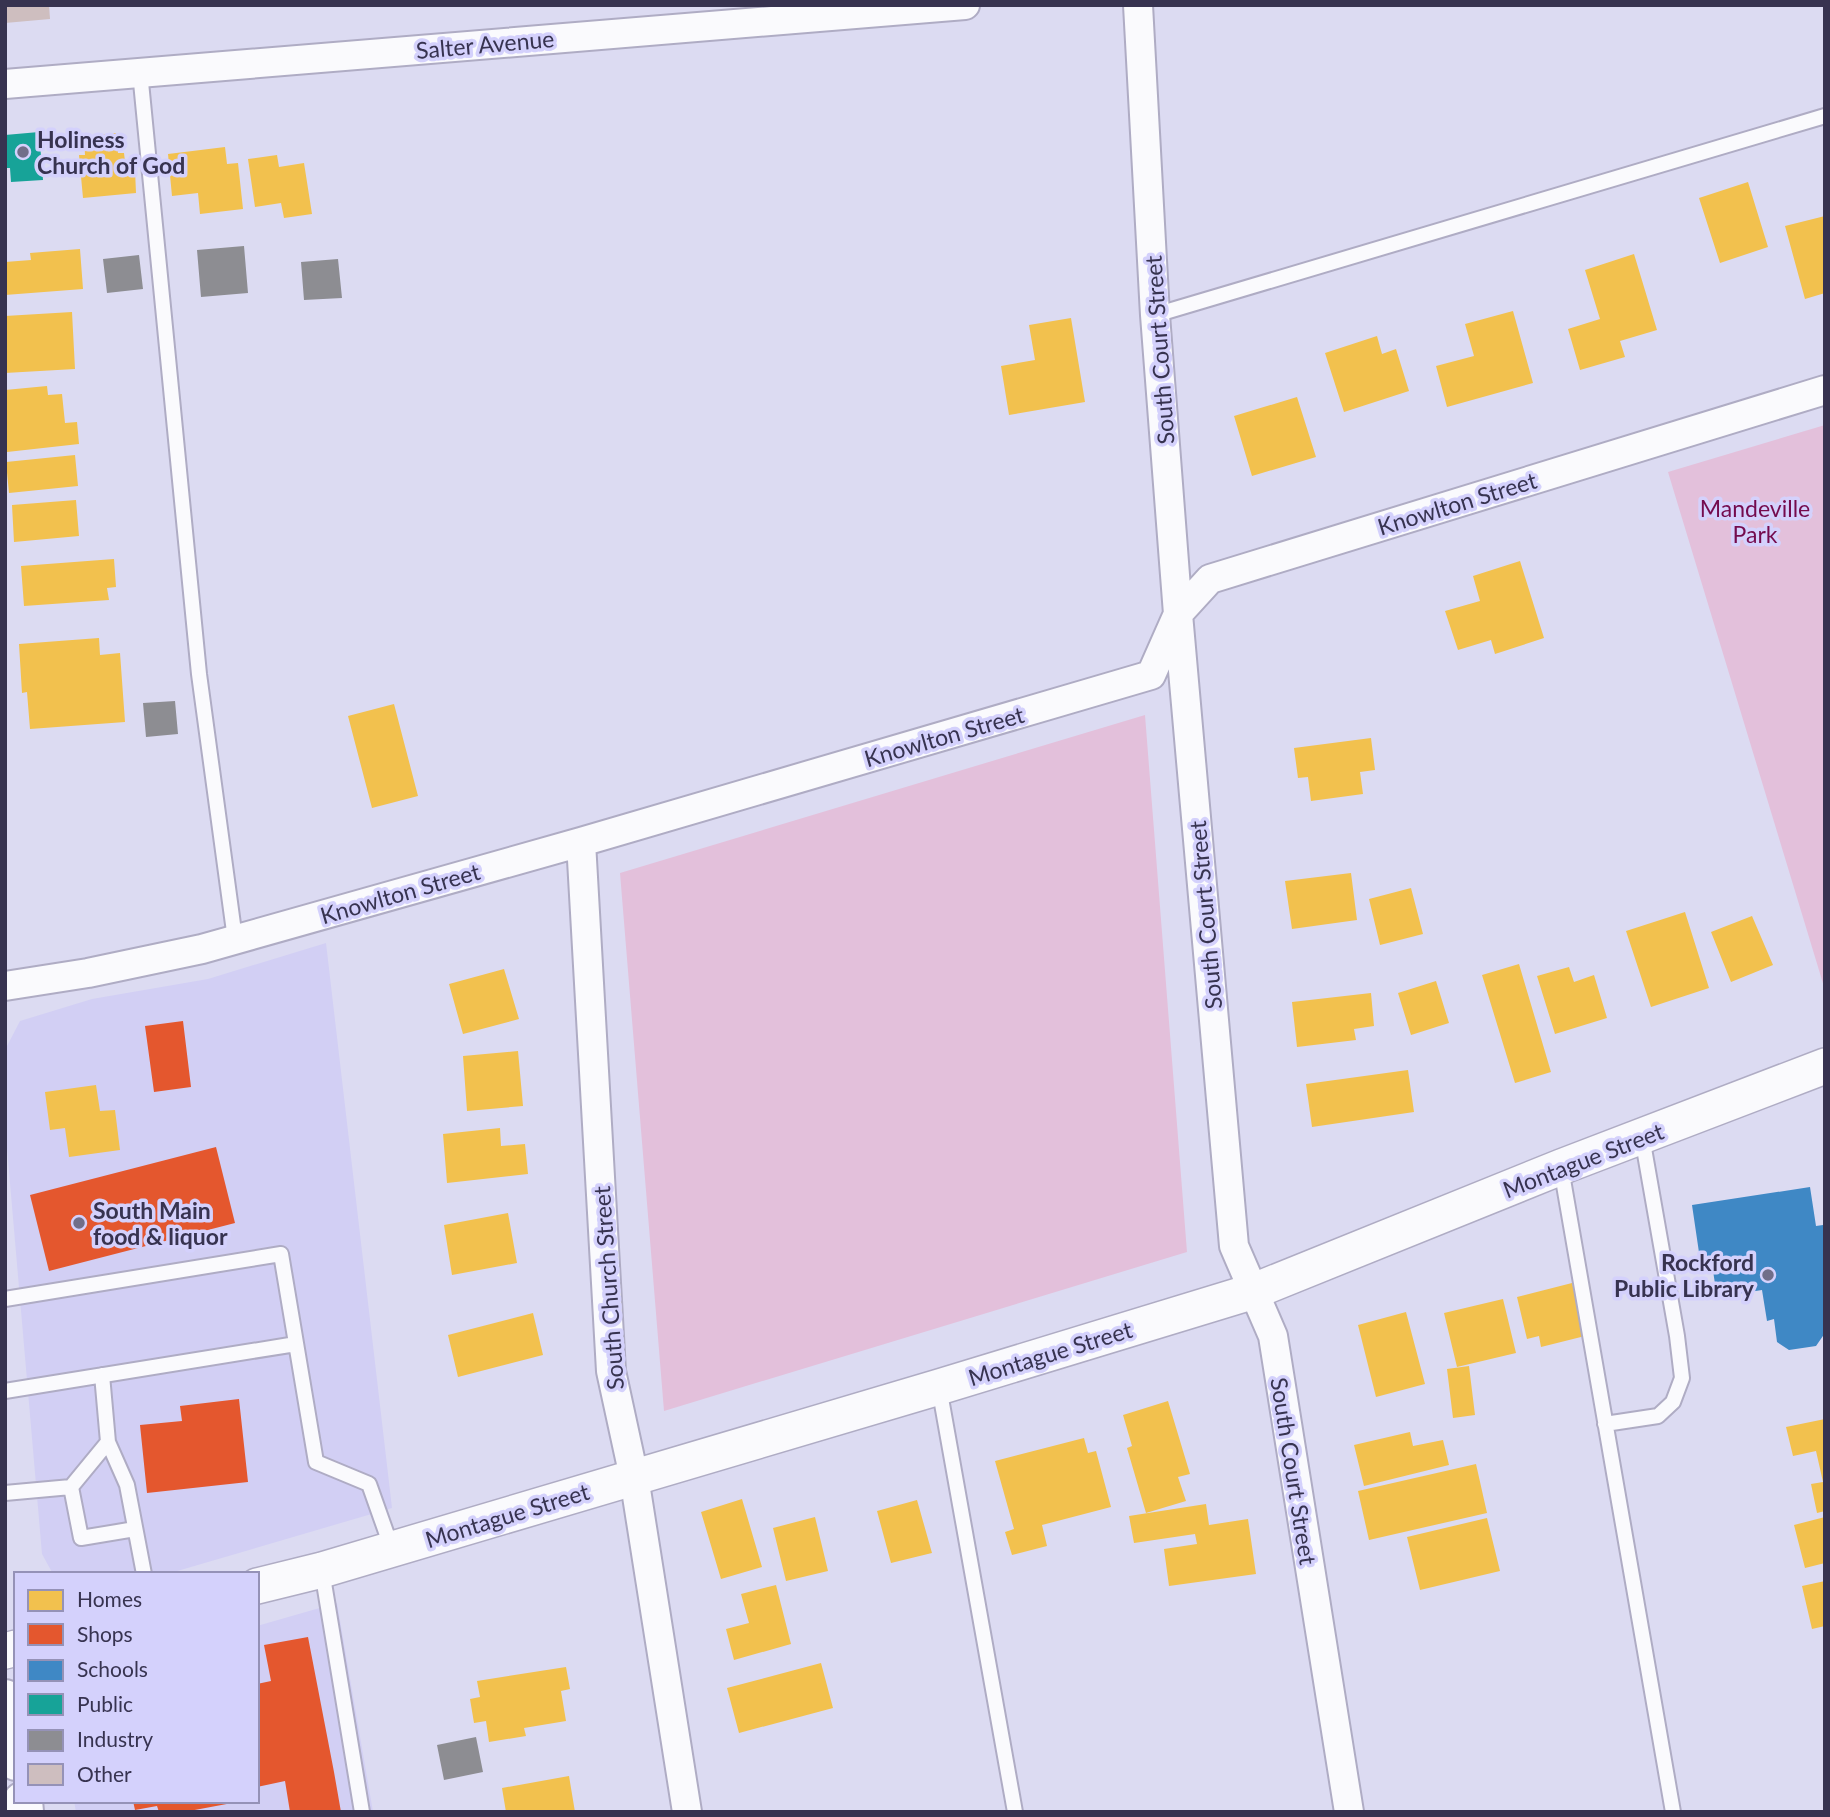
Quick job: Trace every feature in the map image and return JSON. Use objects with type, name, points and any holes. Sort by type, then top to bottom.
[{"type":"main road","points":[[5,1699],[14,1750]]},
{"type":"street","name":"Salter Avenue","points":[[5,84],[965,5]]},
{"type":"street","name":"South Court Street","points":[[1138,5],[1156,315],[1178,614],[1234,1246],[1273,1336],[1349,1812]]},
{"type":"street","name":"Knowlton Street","points":[[5,986],[88,973],[202,949],[581,842],[1151,675],[1178,614],[1210,579],[1825,390]]},
{"type":"street","name":"South Church Street","points":[[581,842],[611,1371],[634,1477],[687,1812]]},
{"type":"street","name":"Montague Street","points":[[259,1586],[939,1387],[1254,1291],[1561,1167],[1825,1066]]},
{"type":"lane","points":[[140,72],[199,674],[235,939]]},
{"type":"lane","points":[[1156,315],[1825,116]]},
{"type":"lane","points":[[1605,1424],[1658,1416],[1673,1402],[1682,1378],[1642,1137]]},
{"type":"lane","points":[[1561,1167],[1673,1812]]},
{"type":"lane","points":[[5,1299],[281,1254],[316,1462],[369,1484],[392,1549]]},
{"type":"lane","points":[[5,1391],[296,1344]]},
{"type":"lane","points":[[102,1375],[107,1442],[127,1485],[144,1572]]},
{"type":"lane","points":[[939,1387],[1015,1812]]},
{"type":"lane","points":[[5,1493],[71,1487],[107,1442]]},
{"type":"lane","points":[[71,1487],[81,1538],[135,1529]]},
{"type":"lane","points":[[322,1570],[362,1812]]},
{"type":"shaded area","points":[[326,943],[392,1508],[174,1572],[52,1572],[42,1554],[5,1125],[5,1050],[20,1021],[92,999],[208,979]]},
{"type":"shaded area","points":[[337,1603],[373,1812],[76,1812],[74,1803],[259,1803],[259,1625]]},
{"type":"green space","name":"Mandeville Park","points":[[1825,425],[1825,990],[1668,472]]},
{"type":"green space","points":[[1145,715],[1187,1252],[664,1411],[620,873]]},
{"type":"building: Homes","points":[[116,133],[118,153],[124,153],[126,170],[135,170],[136,193],[83,198],[79,155],[85,155],[84,136]]},
{"type":"building: Homes","points":[[225,147],[227,164],[238,163],[243,209],[200,214],[198,193],[172,196],[168,154]]},
{"type":"building: Homes","points":[[277,155],[279,167],[304,163],[312,214],[284,218],[281,203],[255,207],[248,159]]},
{"type":"building: Homes","points":[[1748,182],[1768,247],[1720,263],[1699,198]]},
{"type":"building: Homes","points":[[1825,216],[1825,293],[1805,299],[1785,226]]},
{"type":"building: Homes","points":[[80,249],[83,289],[5,295],[5,262],[31,260],[30,253]]},
{"type":"building: Homes","points":[[1634,254],[1657,330],[1620,341],[1625,357],[1580,370],[1568,329],[1600,319],[1585,270]]},
{"type":"building: Homes","points":[[1513,311],[1533,383],[1447,407],[1436,366],[1474,356],[1465,324]]},
{"type":"building: Homes","points":[[72,312],[75,369],[5,373],[5,316]]},
{"type":"building: Homes","points":[[1071,318],[1085,402],[1009,415],[1001,366],[1035,360],[1029,325]]},
{"type":"building: Homes","points":[[1377,336],[1382,354],[1396,349],[1409,391],[1344,412],[1325,353]]},
{"type":"building: Homes","points":[[47,386],[48,395],[62,394],[65,423],[77,422],[79,444],[7,452],[5,390]]},
{"type":"building: Homes","points":[[1297,397],[1316,457],[1252,476],[1234,416]]},
{"type":"building: Homes","points":[[75,455],[78,486],[9,493],[6,462]]},
{"type":"building: Homes","points":[[76,500],[79,536],[14,542],[12,505]]},
{"type":"building: Homes","points":[[114,559],[116,587],[107,588],[109,600],[24,606],[21,566]]},
{"type":"building: Homes","points":[[1520,561],[1544,638],[1495,654],[1491,640],[1458,650],[1445,611],[1480,601],[1473,576]]},
{"type":"building: Homes","points":[[99,638],[100,655],[120,653],[125,722],[30,729],[27,692],[22,693],[19,644]]},
{"type":"building: Homes","points":[[394,704],[418,796],[372,808],[348,716]]},
{"type":"building: Homes","points":[[1371,738],[1375,770],[1360,772],[1363,794],[1311,801],[1308,777],[1298,778],[1294,748]]},
{"type":"building: Homes","points":[[1351,873],[1357,920],[1292,929],[1285,881]]},
{"type":"building: Homes","points":[[1411,888],[1423,934],[1380,945],[1369,899]]},
{"type":"building: Homes","points":[[1685,912],[1709,988],[1651,1007],[1626,931]]},
{"type":"building: Homes","points":[[1752,916],[1773,965],[1731,982],[1711,932]]},
{"type":"building: Homes","points":[[1519,964],[1551,1072],[1515,1083],[1482,975]]},
{"type":"building: Homes","points":[[1569,967],[1574,982],[1594,975],[1607,1018],[1555,1034],[1537,976]]},
{"type":"building: Homes","points":[[504,969],[519,1019],[463,1034],[449,984]]},
{"type":"building: Homes","points":[[1436,981],[1449,1023],[1411,1035],[1398,993]]},
{"type":"building: Homes","points":[[1371,993],[1374,1026],[1354,1029],[1356,1040],[1297,1047],[1292,1002]]},
{"type":"building: Homes","points":[[518,1051],[523,1106],[467,1111],[463,1056]]},
{"type":"building: Homes","points":[[1408,1070],[1414,1112],[1312,1127],[1306,1084]]},
{"type":"building: Homes","points":[[96,1085],[100,1111],[115,1110],[120,1150],[69,1157],[65,1128],[50,1130],[45,1092]]},
{"type":"building: Homes","points":[[500,1128],[501,1146],[525,1144],[528,1174],[447,1183],[443,1134]]},
{"type":"building: Homes","points":[[508,1213],[517,1263],[452,1275],[444,1225]]},
{"type":"building: Homes","points":[[1572,1283],[1585,1336],[1541,1347],[1539,1336],[1527,1339],[1517,1297]]},
{"type":"building: Homes","points":[[1503,1299],[1516,1353],[1457,1367],[1444,1313]]},
{"type":"building: Homes","points":[[1406,1312],[1425,1384],[1376,1397],[1358,1325]]},
{"type":"building: Homes","points":[[533,1313],[543,1355],[458,1377],[448,1335]]},
{"type":"building: Homes","points":[[1469,1366],[1475,1415],[1453,1418],[1447,1369]]},
{"type":"building: Homes","points":[[1168,1401],[1190,1474],[1178,1477],[1186,1501],[1146,1513],[1127,1448],[1132,1446],[1123,1415]]},
{"type":"building: Homes","points":[[1825,1419],[1825,1511],[1817,1513],[1811,1484],[1823,1482],[1816,1451],[1793,1456],[1786,1427]]},
{"type":"building: Homes","points":[[1410,1432],[1413,1446],[1443,1440],[1449,1465],[1364,1486],[1354,1445]]},
{"type":"building: Homes","points":[[1084,1438],[1088,1453],[1096,1451],[1111,1507],[1042,1525],[1047,1546],[1012,1555],[1005,1532],[1014,1529],[995,1461]]},
{"type":"building: Homes","points":[[1476,1464],[1487,1513],[1369,1540],[1358,1491]]},
{"type":"building: Homes","points":[[742,1499],[762,1567],[721,1579],[701,1512]]},
{"type":"building: Homes","points":[[917,1500],[932,1553],[891,1563],[877,1511]]},
{"type":"building: Homes","points":[[1206,1504],[1209,1525],[1248,1519],[1256,1574],[1169,1586],[1164,1549],[1197,1544],[1195,1534],[1134,1543],[1129,1516]]},
{"type":"building: Homes","points":[[815,1517],[828,1571],[786,1581],[773,1528]]},
{"type":"building: Homes","points":[[1825,1517],[1825,1563],[1805,1568],[1794,1525]]},
{"type":"building: Homes","points":[[1487,1518],[1500,1571],[1420,1590],[1407,1537]]},
{"type":"building: Homes","points":[[1825,1581],[1825,1626],[1812,1629],[1802,1586]]},
{"type":"building: Homes","points":[[776,1585],[791,1644],[734,1660],[726,1629],[749,1623],[741,1594]]},
{"type":"building: Homes","points":[[821,1663],[833,1708],[739,1733],[727,1688]]},
{"type":"building: Homes","points":[[566,1667],[570,1689],[561,1691],[566,1721],[524,1728],[526,1736],[489,1742],[486,1721],[474,1723],[470,1699],[480,1697],[477,1681]]},
{"type":"building: Homes","points":[[569,1776],[575,1812],[506,1812],[502,1788]]},
{"type":"building: Shops","points":[[183,1021],[191,1087],[154,1092],[145,1026]]},
{"type":"building: Shops","points":[[216,1147],[235,1223],[49,1271],[30,1195]]},
{"type":"building: Shops","points":[[239,1399],[248,1482],[147,1493],[140,1425],[182,1421],[180,1406]]},
{"type":"building: Shops","points":[[308,1637],[341,1812],[290,1812],[285,1781],[259,1787],[259,1684],[271,1681],[264,1645]]},
{"type":"building: Shops","points":[[133,1803],[232,1803],[184,1812],[159,1812],[157,1806],[135,1810]]},
{"type":"building: Schools","name":"Rockford Public Library","points":[[1810,1187],[1816,1226],[1823,1225],[1825,1240],[1825,1333],[1816,1346],[1789,1350],[1777,1342],[1774,1319],[1767,1321],[1762,1290],[1717,1297],[1712,1264],[1701,1266],[1692,1205]]},
{"type":"building: Public","name":"Holiness Church of God","points":[[39,132],[43,180],[11,182],[10,168],[5,168],[5,135]]},
{"type":"building: Industry","points":[[244,246],[248,293],[201,297],[197,250]]},
{"type":"building: Industry","points":[[139,255],[143,289],[107,293],[103,259]]},
{"type":"building: Industry","points":[[338,259],[342,298],[304,300],[301,262]]},
{"type":"building: Industry","points":[[175,701],[178,734],[146,737],[143,703]]},
{"type":"building: Industry","points":[[476,1737],[483,1772],[444,1780],[437,1745]]},
{"type":"building: Other","points":[[5,5],[49,5],[50,19],[5,23]]},
{"type":"place","name":"Holiness Church of God","points":[[23,152]]},
{"type":"place","name":"South Main food & liquor","points":[[79,1223]]},
{"type":"place","name":"Rockford Public Library","points":[[1768,1275]]}]
